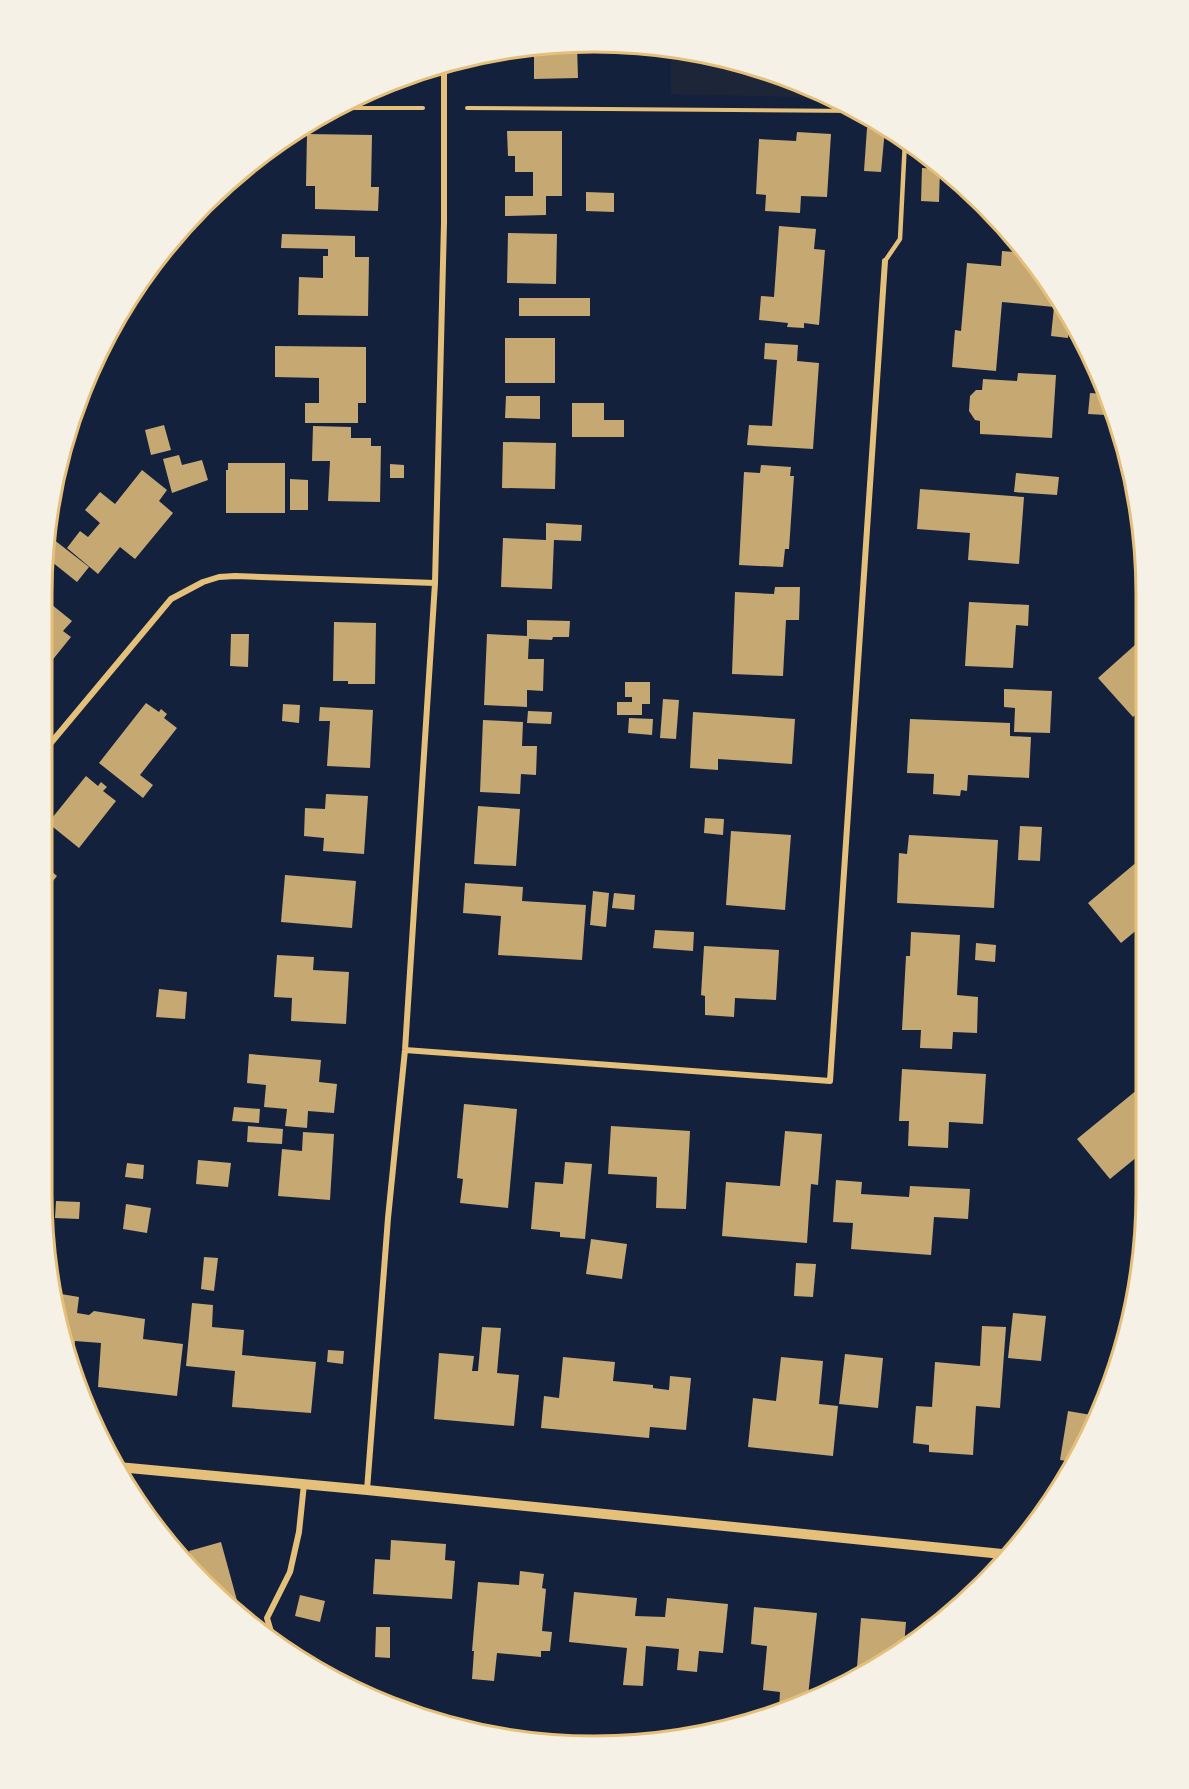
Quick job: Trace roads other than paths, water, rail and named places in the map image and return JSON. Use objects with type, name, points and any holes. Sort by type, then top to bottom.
[{"type":"street","points":[[367,1490],[387,1230],[405,1050],[435,583],[444,74]]},
{"type":"street","points":[[405,1050],[830,1081],[885,261]]},
{"type":"street","points":[[52,742],[171,599],[203,582],[235,576],[435,583]]},
{"type":"street","points":[[126,1468],[1000,1554]]},
{"type":"street","points":[[270,1628],[267,1618],[290,1572],[299,1532],[304,1484]]},
{"type":"lane","points":[[885,261],[900,239],[905,150]]}]
